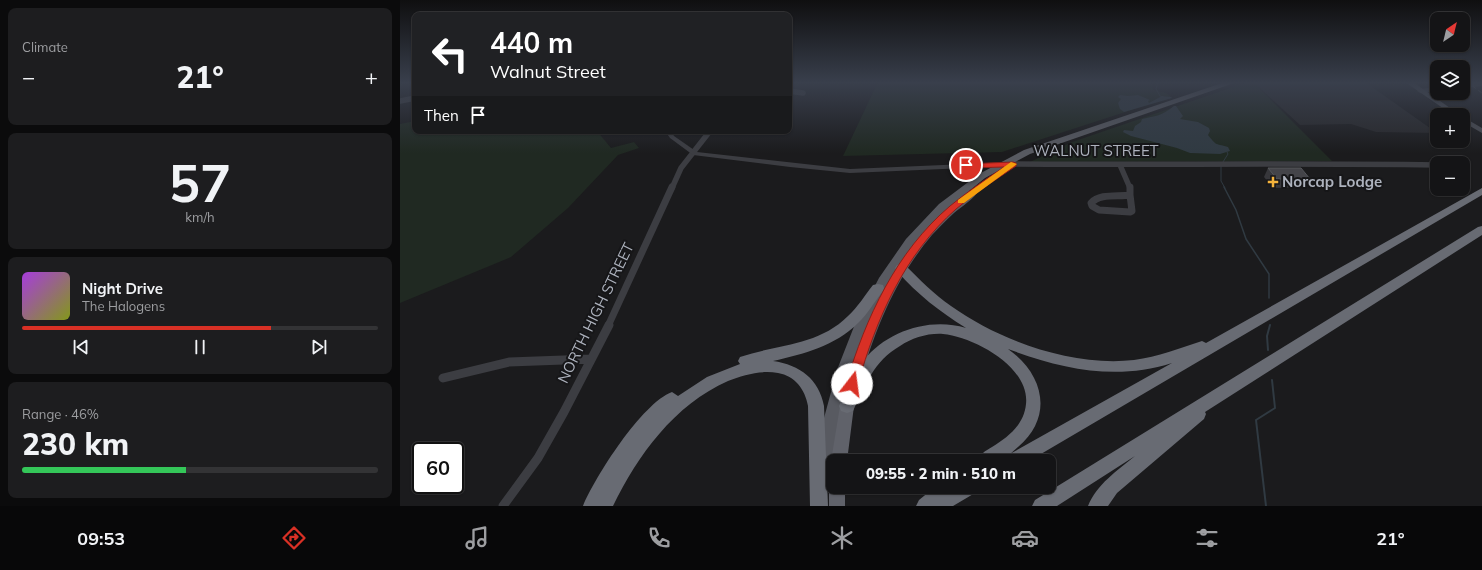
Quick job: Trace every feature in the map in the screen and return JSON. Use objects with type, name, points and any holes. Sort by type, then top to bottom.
[{"type":"highway","points":[[1026,454],[1482,191]]},
{"type":"highway","points":[[1041,506],[1482,230]]},
{"type":"highway","points":[[901,268],[927,296],[967,323],[1016,346],[1077,363],[1112,367],[1140,365],[1158,361],[1222,340]]},
{"type":"highway","points":[[592,506],[609,475],[626,449],[656,413],[679,393],[702,378],[728,367],[803,348],[827,338],[852,322],[878,288]]},
{"type":"highway","points":[[840,454],[847,406],[859,379],[868,366],[881,352],[898,340],[915,333],[934,330],[951,330],[973,336],[995,346],[1017,365],[1029,384],[1034,403],[1032,418],[1016,440],[996,454]]},
{"type":"highway","points":[[604,506],[636,450],[650,432],[675,406],[698,389],[718,378],[744,369],[763,366],[780,367],[794,372],[806,381],[813,393],[816,406],[820,506]]},
{"type":"highway","points":[[1097,506],[1113,485],[1182,428],[1217,396]]},
{"type":"highway","points":[[837,494],[837,506]]},
{"type":"highway","points":[[925,506],[940,494]]},
{"type":"highway","points":[[936,506],[957,494]]},
{"type":"main road","points":[[820,506],[828,435],[839,384],[857,332],[878,288],[904,248],[933,216],[970,185],[1007,165],[1075,135],[1163,106]]},
{"type":"main road","points":[[1470,124],[1482,132]]},
{"type":"main road","points":[[847,406],[857,364],[867,337],[881,304],[901,268],[924,238],[948,213],[1007,165]]},
{"type":"street","name":"WALNUT STREET","points":[[670,134],[692,153],[706,156],[850,171],[1007,165],[1289,163],[1430,165]]},
{"type":"street","name":"NORTH HIGH STREET","points":[[503,506],[538,458],[612,317],[681,168],[708,134]]},
{"type":"street","points":[[1120,165],[1130,188],[1132,207],[1130,212],[1098,210],[1092,206],[1092,200],[1095,198],[1103,196],[1121,197],[1130,195]]},
{"type":"street","points":[[444,378],[509,362],[591,359]]},
{"type":"shaded area","points":[[867,106],[1145,106],[1002,152],[843,156]]},
{"type":"shaded area","points":[[1119,106],[1146,106],[1124,112],[1120,109]]},
{"type":"shaded area","points":[[1176,106],[1183,116],[1180,119],[1198,122],[1209,128],[1210,131],[1208,135],[1213,141],[1228,147],[1230,151],[1220,154],[1190,153],[1177,148],[1131,136],[1123,132],[1124,130],[1133,131],[1135,126],[1141,122],[1142,119],[1162,114]]},
{"type":"shaded area","points":[[1179,106],[1277,106],[1332,161],[1030,162],[1072,142]]},
{"type":"shaded area","points":[[1279,106],[1398,106],[1430,128],[1430,133],[1376,132],[1351,124],[1300,125]]},
{"type":"shaded area","points":[[412,122],[412,134],[599,134],[611,148],[634,142],[639,148],[618,155],[568,208],[511,257],[400,303],[400,124]]},
{"type":"building","points":[[1268,168],[1301,168],[1310,179],[1277,179]]},
{"type":"waterway","points":[[1223,162],[1228,154],[1227,152]]},
{"type":"waterway","points":[[1221,165],[1221,181],[1225,188]]},
{"type":"waterway","points":[[1224,187],[1236,210],[1246,239],[1269,274],[1269,298]]},
{"type":"waterway","points":[[1268,350],[1267,336],[1270,325]]},
{"type":"waterway","points":[[1266,506],[1256,420],[1275,408],[1272,380]]},
{"type":"slow traffic","points":[[961,201],[1013,164],[1011,165]]},
{"type":"place","name":"Norcap Lodge","points":[[1273,182]]},
{"type":"route","points":[[852,384],[860,355],[881,304],[897,275],[910,256],[933,227],[963,199],[1013,164],[966,165]]}]
